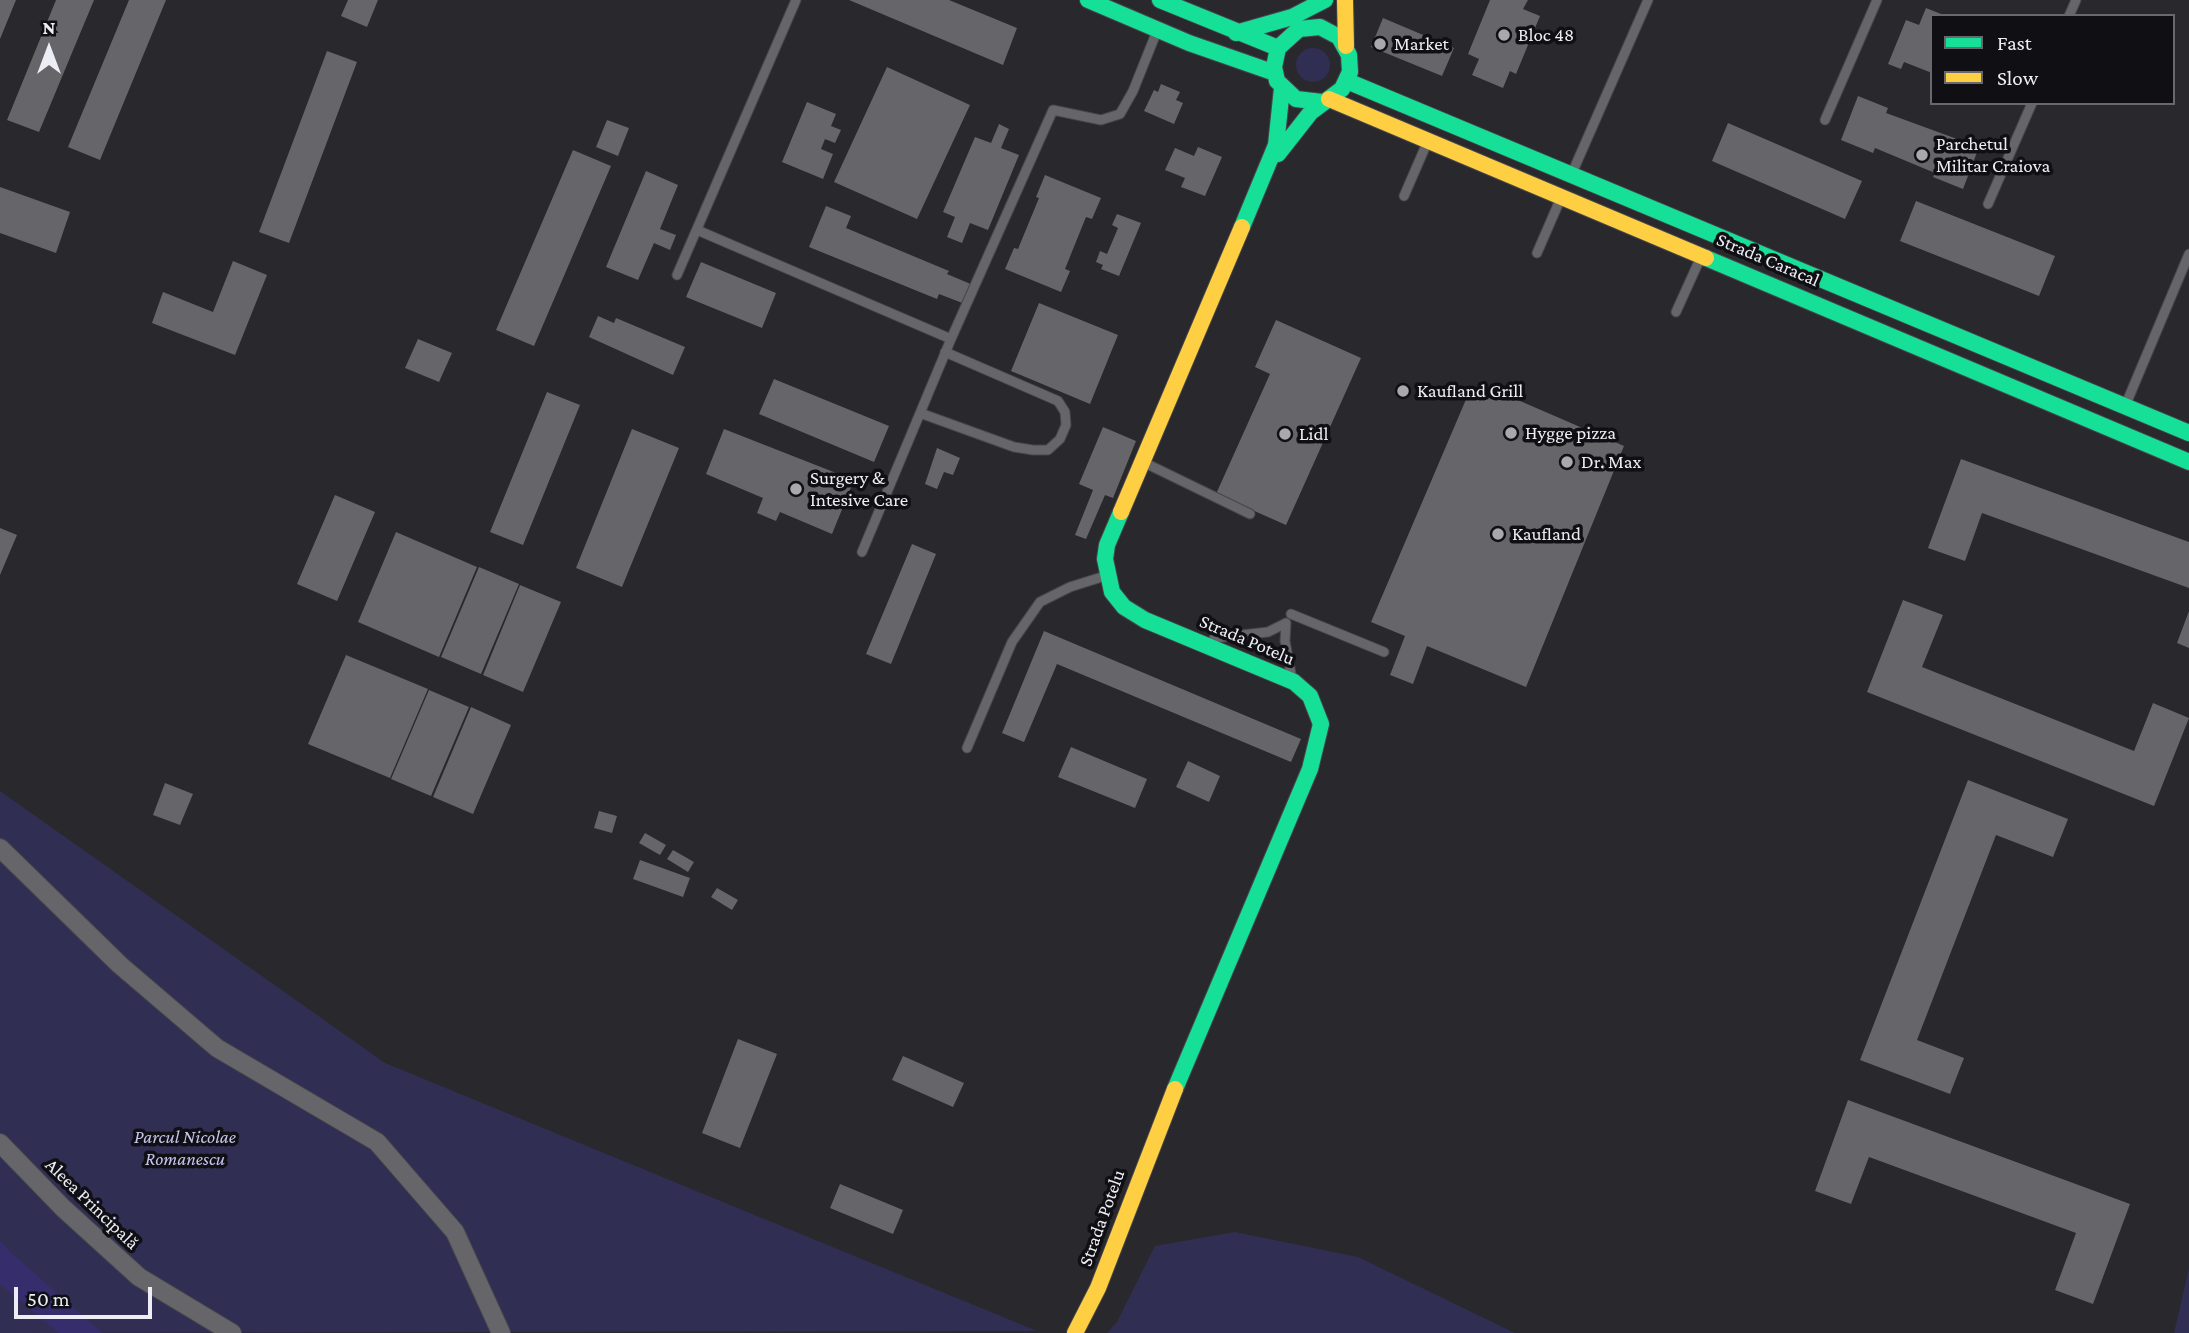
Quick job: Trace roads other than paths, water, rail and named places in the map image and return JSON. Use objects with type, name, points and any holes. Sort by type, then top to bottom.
[{"type":"main road","points":[[1088,0],[1278,80],[1296,99],[1326,101]]},
{"type":"main road","points":[[1160,0],[1278,48]]},
{"type":"main road","points":[[1237,33],[1292,17],[1325,0]]},
{"type":"main road","points":[[1107,576],[1107,545],[1263,176],[1281,120],[1278,48],[1290,33],[1308,27],[1334,0]]},
{"type":"main road","points":[[1263,176],[1301,123],[1347,81],[1351,64],[1346,46],[1345,0]]},
{"type":"main road","points":[[1308,27],[1330,31],[1346,46]]},
{"type":"main road","name":"Strada Caracal","points":[[1347,81],[2189,433]]},
{"type":"main road","name":"Strada Caracal","points":[[1326,101],[1371,117],[1702,254],[2189,461]]},
{"type":"main road","points":[[1263,176],[1308,135],[1329,123],[1371,117]]},
{"type":"main road","name":"Strada Potelu","points":[[1075,1333],[1098,1289],[1116,1234],[1171,1095],[1310,769],[1321,724],[1310,696],[1294,682],[1145,620],[1124,607],[1112,592],[1107,576]]},
{"type":"street","points":[[0,848],[120,965],[217,1048],[377,1142],[455,1232],[501,1333]]},
{"type":"street","name":"Aleea Principală","points":[[0,1143],[63,1208],[139,1278],[232,1333]]},
{"type":"lane","points":[[677,275],[796,0]]},
{"type":"lane","points":[[1537,253],[1648,0]]},
{"type":"lane","points":[[1825,120],[1877,0]]},
{"type":"lane","points":[[862,552],[951,339],[1053,110],[1101,120],[1120,114],[1133,91],[1157,29]]},
{"type":"lane","points":[[1988,204],[2031,105]]},
{"type":"lane","points":[[1404,197],[1428,141]]},
{"type":"lane","points":[[697,230],[951,339]]},
{"type":"lane","points":[[1676,312],[1702,254]]},
{"type":"lane","points":[[2125,405],[2189,254]]},
{"type":"lane","points":[[920,413],[1013,447],[1033,450],[1048,450],[1060,439],[1066,425],[1065,412],[1058,401],[946,352]]},
{"type":"lane","points":[[1142,462],[1188,481],[1250,514]]},
{"type":"lane","points":[[967,748],[1012,642],[1040,602],[1070,587],[1107,576]]},
{"type":"lane","points":[[1291,614],[1384,652]]},
{"type":"lane","points":[[1182,635],[1230,638],[1268,632],[1286,623],[1285,641],[1294,682]]},
{"type":"place","name":"Bloc 48","points":[[1504,35]]},
{"type":"place","name":"Market","points":[[1380,44]]},
{"type":"place","name":"Parchetul Militar Craiova","points":[[1922,155]]},
{"type":"place","name":"Kaufland Grill","points":[[1403,391]]},
{"type":"place","name":"Hygge pizza","points":[[1511,433]]},
{"type":"place","name":"Lidl","points":[[1285,434]]},
{"type":"place","name":"Dr. Max","points":[[1567,462]]},
{"type":"place","name":"Surgery & Intesive Care","points":[[796,489]]},
{"type":"place","name":"Kaufland","points":[[1498,534]]},
{"type":"park label","name":"Parcul Nicolae Romanescu","points":[[185,1148]]}]
